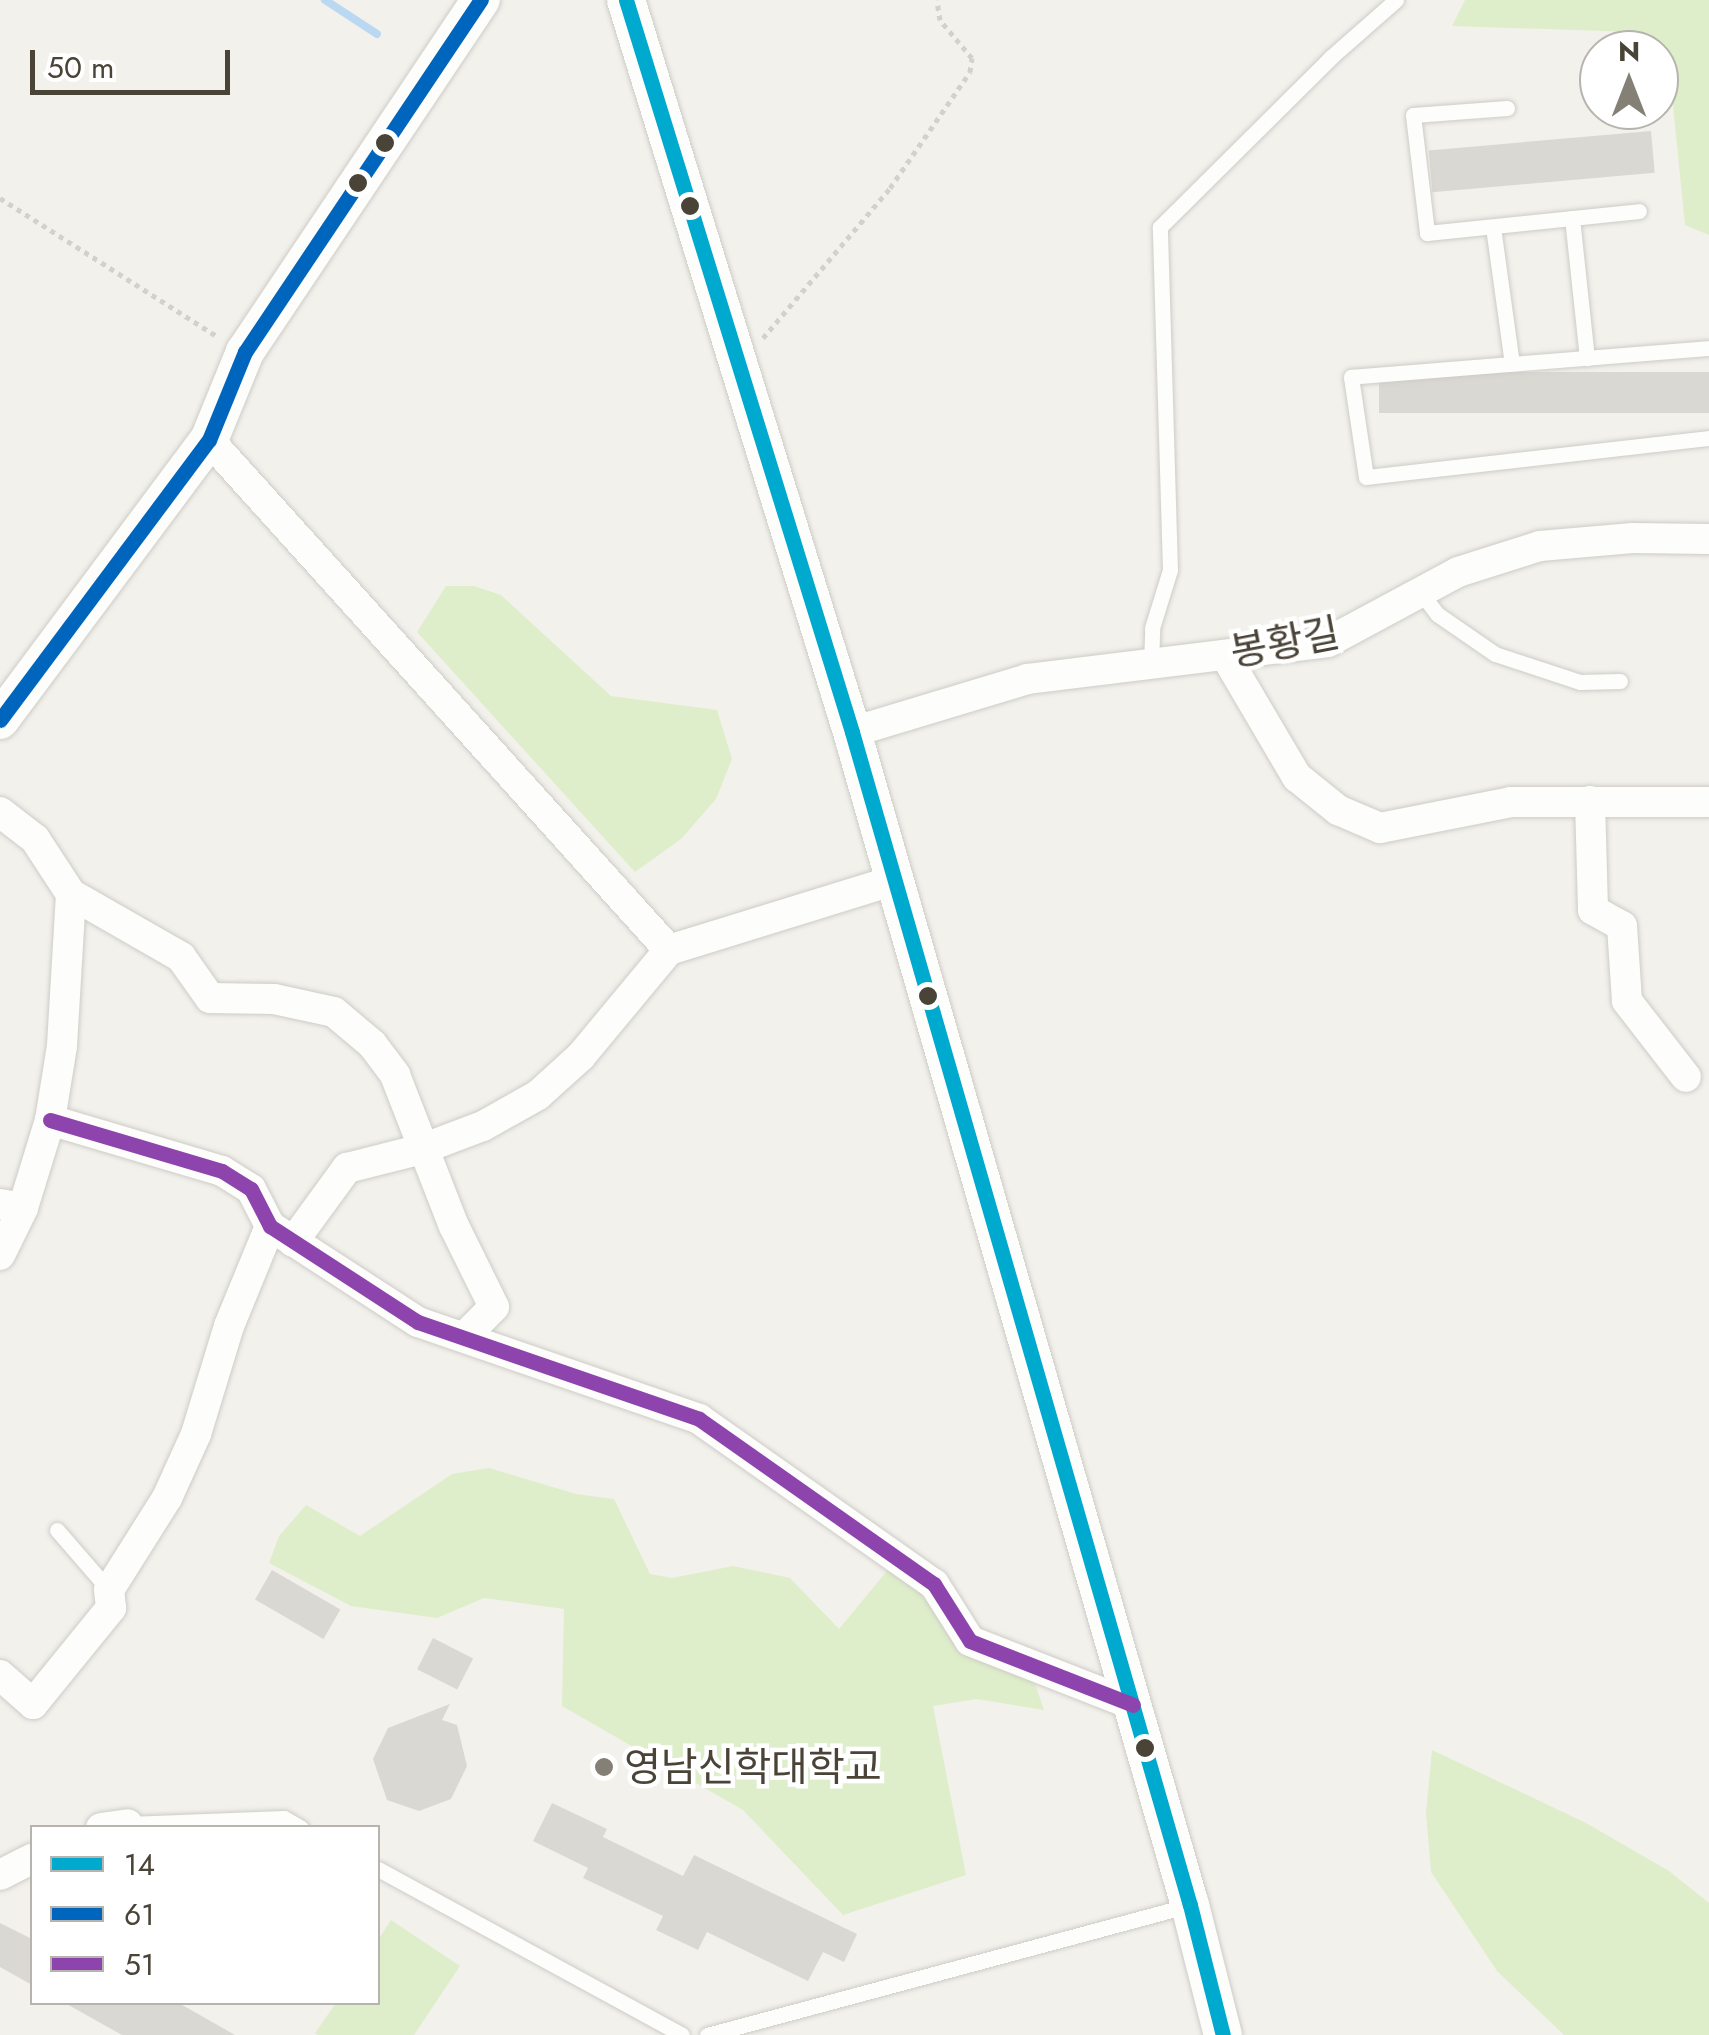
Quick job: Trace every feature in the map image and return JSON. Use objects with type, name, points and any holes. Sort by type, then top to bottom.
[{"type":"street","points":[[0,720],[209,440],[245,352],[481,0]]},
{"type":"street","points":[[626,0],[852,732],[1190,1905],[1223,2035]]},
{"type":"street","points":[[209,440],[670,950]]},
{"type":"street","name":"봉황길","points":[[852,732],[1027,679],[1328,642],[1458,572],[1540,546],[1702,531]]},
{"type":"street","points":[[1226,655],[1296,777],[1338,810],[1380,828],[1512,802],[1709,802]]},
{"type":"street","points":[[1590,801],[1593,910],[1622,926],[1627,1002],[1686,1077]]},
{"type":"street","points":[[0,812],[35,838],[71,894],[181,957],[210,998],[274,999],[334,1012],[372,1044],[395,1075],[422,1149],[494,1307],[466,1336]]},
{"type":"street","points":[[0,1675],[33,1704],[111,1608],[109,1590],[167,1498],[196,1434],[230,1326],[282,1234],[347,1168],[422,1149],[484,1126],[538,1095],[581,1056],[670,950],[894,880]]},
{"type":"street","points":[[0,1256],[12,1206],[50,1120],[62,1046],[71,894]]},
{"type":"street","points":[[50,1120],[222,1172],[251,1189],[282,1234],[418,1322],[700,1419],[934,1584],[970,1641],[1133,1706]]},
{"type":"street","points":[[0,1876],[30,1860]]},
{"type":"lane","points":[[1151,664],[1152,628],[1170,570],[1160,227],[1330,58],[1396,0]]},
{"type":"lane","points":[[1507,108],[1413,114],[1427,232],[1639,211]]},
{"type":"lane","points":[[1572,218],[1587,358]]},
{"type":"lane","points":[[1493,227],[1512,364]]},
{"type":"lane","points":[[1709,348],[1351,377],[1366,477],[1709,438]]},
{"type":"lane","points":[[1422,594],[1437,614],[1494,654],[1580,682],[1620,681]]},
{"type":"lane","points":[[57,1530],[109,1590]]},
{"type":"lane","points":[[135,1825],[284,1818],[296,1825]]},
{"type":"lane","points":[[380,1870],[682,2035]]},
{"type":"lane","points":[[707,2035],[1190,1905]]},
{"type":"path","points":[[739,367],[890,188],[970,72],[972,58],[940,20],[938,0]]},
{"type":"path","points":[[0,198],[216,335]]},
{"type":"green space","points":[[1465,0],[1709,0],[1709,235],[1685,225],[1675,130],[1679,130],[1679,30],[1452,26]]},
{"type":"green space","points":[[446,586],[474,586],[501,595],[611,696],[717,710],[732,759],[716,799],[681,839],[635,872],[417,632]]},
{"type":"green space","points":[[489,1468],[576,1494],[614,1499],[650,1574],[672,1578],[733,1566],[790,1578],[839,1629],[891,1566],[1032,1675],[1044,1710],[977,1699],[933,1706],[966,1875],[843,1915],[743,1810],[562,1706],[564,1609],[484,1598],[437,1618],[351,1606],[269,1563],[279,1536],[306,1505],[360,1536],[452,1474]]},
{"type":"green space","points":[[1432,1750],[1586,1823],[1669,1871],[1709,1903],[1709,2035],[1564,2035],[1497,1971],[1431,1872],[1426,1813]]},
{"type":"green space","points":[[391,1920],[460,1966],[414,2035],[318,2035],[315,2033],[335,2005],[380,2005],[380,1937]]},
{"type":"building","points":[[1651,131],[1655,173],[1433,192],[1429,150]]},
{"type":"building","points":[[1379,372],[1709,372],[1709,413],[1379,413]]},
{"type":"building","points":[[272,1570],[340,1610],[323,1639],[255,1599]]},
{"type":"building","points":[[433,1638],[473,1658],[457,1690],[417,1669]]},
{"type":"building","points":[[450,1704],[442,1720],[457,1725],[467,1766],[451,1799],[419,1811],[387,1800],[373,1759],[388,1728]]},
{"type":"building","points":[[552,1803],[607,1829],[603,1837],[683,1876],[694,1855],[857,1934],[844,1962],[823,1952],[808,1981],[707,1932],[698,1950],[656,1930],[663,1916],[583,1878],[588,1868],[533,1841]]},
{"type":"building","points":[[0,1923],[30,1938],[30,1984],[0,1967]]},
{"type":"building","points":[[68,2005],[182,2005],[235,2035],[122,2035]]},
{"type":"waterway","points":[[325,0],[377,34]]},
{"type":"transit line","name":"61","points":[[0,720],[209,440],[245,352],[481,0]]},
{"type":"transit line","name":"14","points":[[626,0],[852,732],[1190,1905],[1223,2035]]},
{"type":"transit line","name":"51","points":[[50,1120],[222,1171],[251,1189],[270,1226],[418,1322],[699,1419],[934,1584],[970,1641],[1133,1705]]},
{"type":"place","name":"영남신학대학교","points":[[604,1767]]}]
